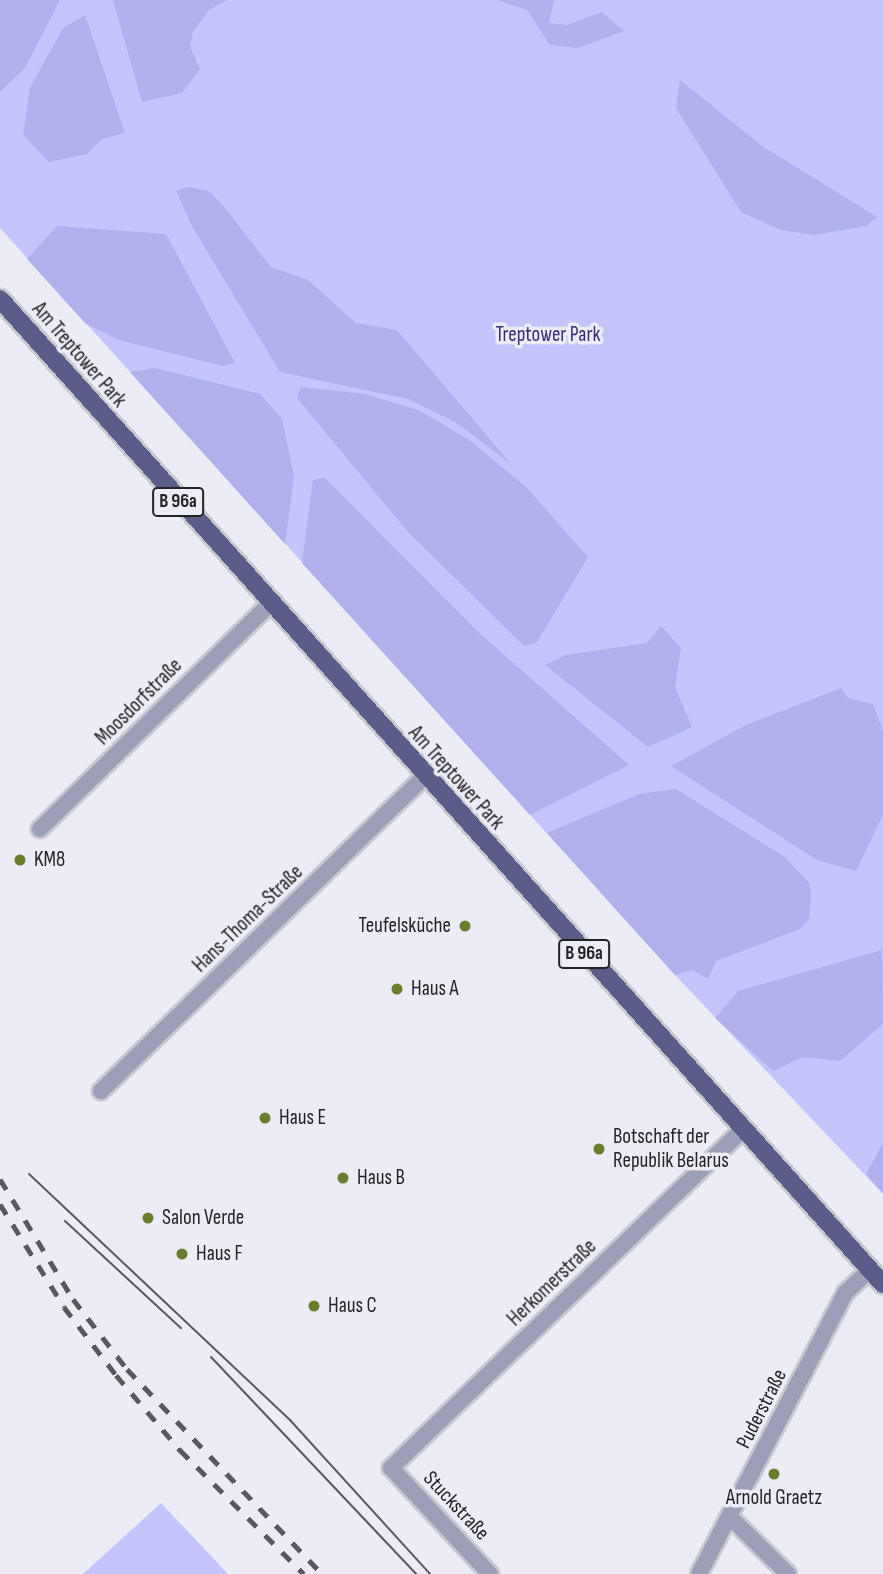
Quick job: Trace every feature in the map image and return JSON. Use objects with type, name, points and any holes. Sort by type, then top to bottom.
[{"type":"main road","name":"Am Treptower Park","points":[[0,299],[268,605],[883,1284]]},
{"type":"street","name":"Moosdorfstraße","points":[[40,829],[268,605]]},
{"type":"street","name":"Hans-Thoma-Straße","points":[[102,1091],[424,777]]},
{"type":"street","name":"Herkomerstraße","points":[[391,1468],[743,1129]]},
{"type":"street","name":"Puderstraße","points":[[699,1574],[845,1293],[870,1270]]},
{"type":"street","name":"Stuckstraße","points":[[391,1468],[491,1574]]},
{"type":"street","points":[[730,1517],[789,1574]]},
{"type":"green space","name":"Treptower Park","points":[[0,0],[883,0],[883,1194],[675,975],[0,228]]},
{"type":"green space","points":[[161,1503],[228,1574],[83,1574]]},
{"type":"shaded area","points":[[0,0],[60,0],[25,68],[0,92]]},
{"type":"shaded area","points":[[113,0],[227,0],[209,10],[193,32],[190,46],[200,69],[182,93],[142,102]]},
{"type":"shaded area","points":[[498,0],[554,0],[549,23],[567,25],[602,12],[624,31],[578,48],[550,45],[527,10]]},
{"type":"shaded area","points":[[85,15],[125,133],[102,139],[87,154],[49,162],[23,135],[30,88],[63,28]]},
{"type":"shaded area","points":[[680,80],[762,146],[877,217],[866,226],[814,235],[781,230],[741,212],[676,108]]},
{"type":"shaded area","points":[[188,187],[209,191],[271,267],[308,280],[356,323],[397,330],[511,464],[457,423],[408,399],[280,372],[193,228],[176,191]]},
{"type":"shaded area","points":[[57,226],[166,234],[235,363],[223,366],[119,340],[85,323],[27,259]]},
{"type":"shaded area","points":[[155,368],[260,394],[282,419],[294,476],[285,544],[130,372]]},
{"type":"shaded area","points":[[301,387],[365,394],[418,410],[468,439],[526,487],[588,557],[537,642],[524,646],[408,532],[297,398]]},
{"type":"shaded area","points":[[325,478],[475,629],[629,765],[530,815],[302,563],[313,480]]},
{"type":"shaded area","points":[[661,626],[681,648],[675,687],[692,727],[648,747],[545,665],[565,655],[647,643]]},
{"type":"shaded area","points":[[841,688],[848,698],[873,704],[883,731],[883,815],[856,871],[817,860],[671,766],[746,725]]},
{"type":"shaded area","points":[[676,789],[785,857],[809,883],[809,919],[800,929],[716,961],[708,979],[692,970],[675,975],[547,833],[639,794]]},
{"type":"shaded area","points":[[882,950],[883,1024],[840,1061],[803,1057],[773,1071],[715,1018],[738,991]]},
{"type":"shaded area","points":[[883,1143],[883,1193],[866,1174]]},
{"type":"tram line","points":[[29,1174],[290,1420],[430,1574]]},
{"type":"tram line","points":[[65,1221],[181,1328]]},
{"type":"tram line","points":[[211,1357],[416,1574]]},
{"type":"railway","points":[[0,1179],[73,1299],[127,1369],[322,1574]]},
{"type":"railway","points":[[0,1204],[64,1307],[116,1375],[180,1450],[304,1574]]},
{"type":"place","name":"KM8","points":[[20,860]]},
{"type":"place","name":"Teufelsküche","points":[[465,926]]},
{"type":"place","name":"Haus A","points":[[397,989]]},
{"type":"place","name":"Haus E","points":[[265,1118]]},
{"type":"place","name":"Botschaft der Republik Belarus","points":[[599,1149]]},
{"type":"place","name":"Haus B","points":[[343,1178]]},
{"type":"place","name":"Salon Verde","points":[[148,1218]]},
{"type":"place","name":"Haus F","points":[[182,1254]]},
{"type":"place","name":"Haus C","points":[[314,1306]]},
{"type":"place","name":"Arnold Graetz","points":[[774,1474]]}]
